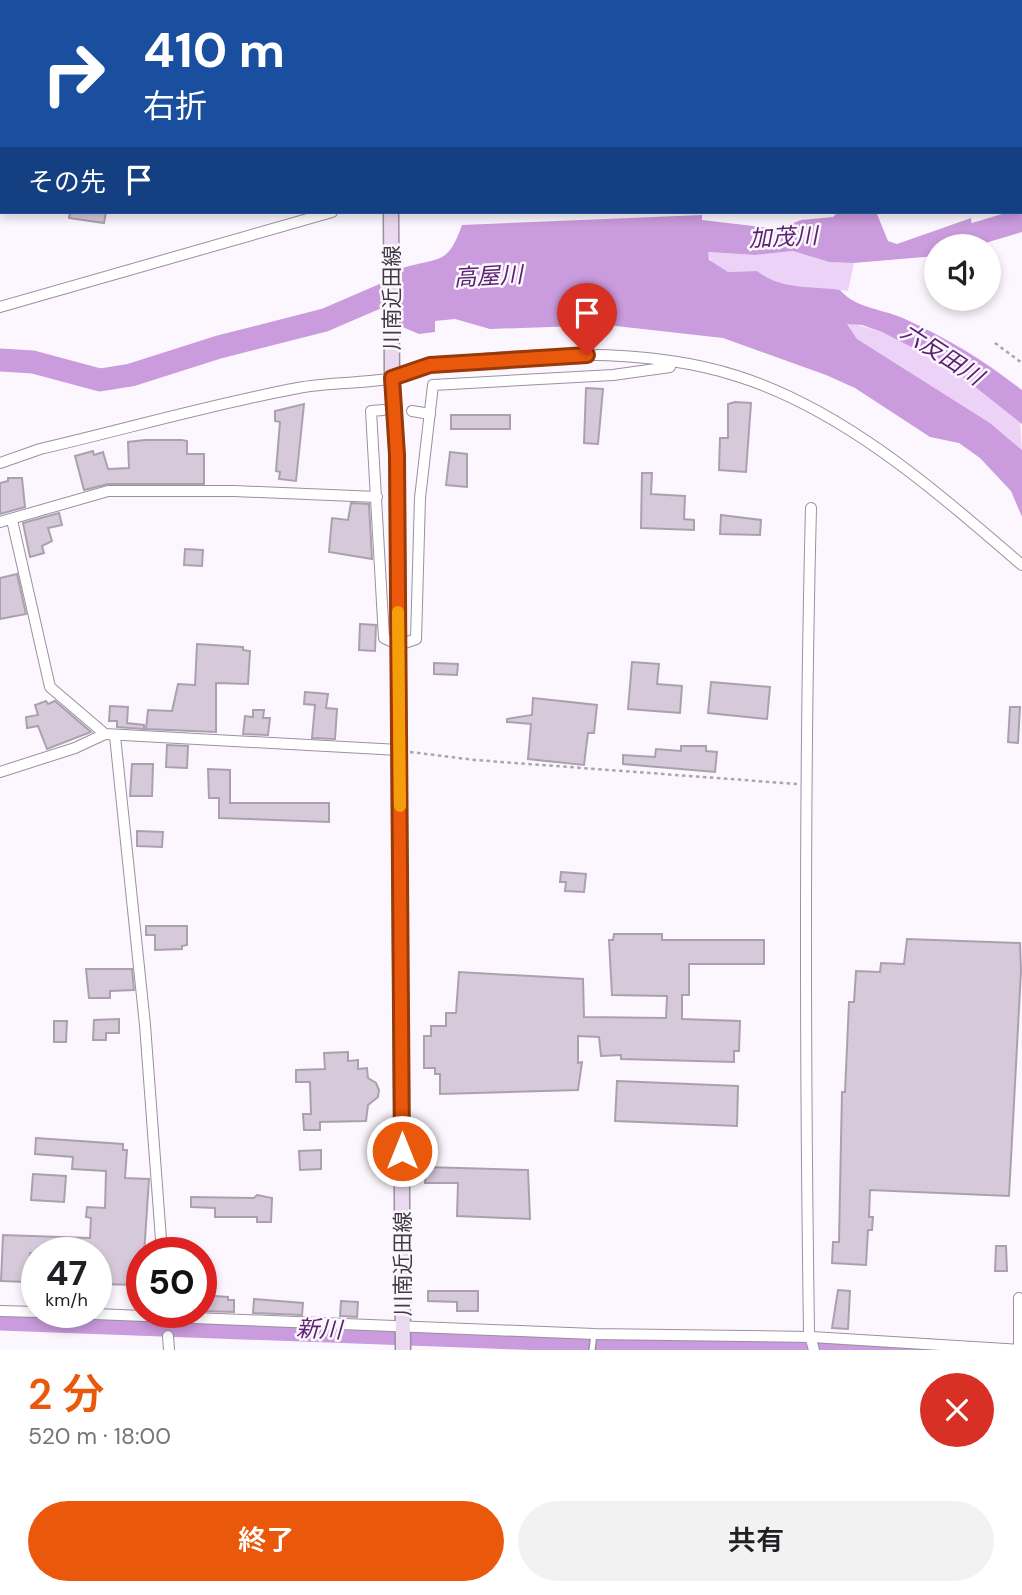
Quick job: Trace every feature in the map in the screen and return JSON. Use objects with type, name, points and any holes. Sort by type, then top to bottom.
[{"type":"main road","name":"川南近田線","points":[[391,214],[392,371],[397,455],[403,1348]]},
{"type":"street","points":[[0,307],[325,214]]},
{"type":"street","points":[[0,463],[40,449],[295,389],[392,371],[492,360],[611,354],[690,365],[737,375],[781,393],[877,449],[938,493],[1022,565]]},
{"type":"street","points":[[383,410],[371,411],[384,638],[398,645],[416,639],[420,498],[433,385],[613,375],[665,366],[685,370],[690,365]]},
{"type":"street","points":[[412,411],[430,414]]},
{"type":"street","points":[[0,522],[108,491],[234,491],[377,497]]},
{"type":"street","points":[[811,508],[804,785],[809,1332],[814,1350]]},
{"type":"street","points":[[12,520],[50,687],[110,735],[145,1024],[161,1237]]},
{"type":"street","points":[[0,772],[110,735],[399,750]]},
{"type":"street","points":[[217,1318],[403,1328],[812,1337],[1020,1350],[1019,1298]]},
{"type":"street","points":[[0,1311],[21,1312]]},
{"type":"street","points":[[168,1336],[169,1350]]},
{"type":"lane","points":[[592,1349],[594,1334]]},
{"type":"path","points":[[995,343],[1022,363]]},
{"type":"path","points":[[399,750],[475,760],[804,785]]},
{"type":"shaded area","points":[[793,251],[829,262],[854,263],[848,291],[789,285],[757,271],[728,272],[712,264],[707,252],[755,255]]},
{"type":"shaded area","points":[[847,324],[882,332],[950,367],[1020,421],[1022,450],[990,423],[857,339]]},
{"type":"water","name":"六反田川","points":[[836,214],[877,214],[888,241],[897,244],[924,235],[924,257],[853,263],[829,262],[793,251],[755,255],[708,252],[709,260],[728,272],[757,271],[786,284],[840,290],[854,301],[898,316],[938,335],[1022,390],[1022,424],[950,367],[882,332],[862,325],[847,324],[857,339],[990,423],[1022,450],[1022,517],[1011,491],[980,458],[959,443],[930,437],[855,388],[826,375],[723,338],[607,325],[490,329],[455,319],[435,321],[435,332],[419,334],[400,326],[400,269],[432,261],[446,254],[457,239],[462,225],[702,215],[702,220],[779,229],[801,220],[833,217]]},
{"type":"water","points":[[971,218],[973,234],[925,234]]},
{"type":"building","points":[[70,214],[106,214],[104,223],[69,218]]},
{"type":"building","points":[[586,388],[603,389],[598,444],[584,443]]},
{"type":"building","points":[[751,403],[746,472],[719,470],[720,438],[728,438],[728,404]]},
{"type":"building","points":[[304,404],[296,481],[279,479],[280,472],[276,471],[280,422],[275,421],[275,411]]},
{"type":"building","points":[[451,415],[510,415],[510,429],[451,429]]},
{"type":"building","points":[[187,441],[187,454],[204,454],[204,484],[108,484],[84,490],[75,456],[93,451],[94,455],[103,452],[108,469],[129,468],[128,442]]},
{"type":"building","points":[[450,452],[467,454],[467,487],[446,485]]},
{"type":"building","points":[[642,473],[652,473],[651,494],[685,496],[684,519],[694,520],[694,530],[641,528]]},
{"type":"building","points":[[8,478],[22,478],[25,507],[0,514],[0,483],[8,481]]},
{"type":"building","points":[[351,503],[369,504],[372,559],[329,552],[332,518],[348,520]]},
{"type":"building","points":[[59,513],[62,525],[48,528],[52,541],[42,546],[44,553],[30,557],[23,523]]},
{"type":"building","points":[[721,515],[761,520],[760,535],[720,534]]},
{"type":"building","points":[[185,549],[203,550],[202,566],[184,565]]},
{"type":"building","points":[[17,574],[26,614],[0,619],[0,578]]},
{"type":"building","points":[[360,624],[376,625],[375,651],[359,650]]},
{"type":"building","points":[[197,644],[243,647],[243,650],[250,651],[248,684],[216,683],[216,732],[146,729],[148,710],[172,711],[178,684],[195,685]]},
{"type":"building","points":[[632,662],[659,664],[657,684],[682,686],[680,713],[628,709]]},
{"type":"building","points":[[434,663],[458,664],[457,675],[434,674]]},
{"type":"building","points":[[711,682],[770,687],[767,719],[708,713]]},
{"type":"building","points":[[305,692],[328,694],[326,708],[337,709],[335,739],[312,738],[315,705],[304,704]]},
{"type":"building","points":[[533,698],[597,705],[594,733],[588,733],[584,765],[528,759],[531,724],[507,722],[507,719],[532,715]]},
{"type":"building","points":[[46,701],[48,704],[55,701],[91,732],[47,749],[38,726],[27,728],[26,717],[38,715],[35,705]]},
{"type":"building","points":[[110,706],[128,707],[127,723],[144,725],[144,729],[117,727],[117,721],[109,721]]},
{"type":"building","points":[[1010,707],[1020,707],[1018,743],[1008,742]]},
{"type":"building","points":[[253,710],[264,710],[263,718],[270,718],[268,735],[243,734],[245,716],[253,717]]},
{"type":"building","points":[[167,745],[188,746],[187,768],[166,767]]},
{"type":"building","points":[[681,746],[706,746],[706,751],[717,752],[715,772],[623,764],[623,755],[655,757],[656,749],[681,751]]},
{"type":"building","points":[[132,764],[153,764],[152,796],[130,796]]},
{"type":"building","points":[[208,769],[230,770],[230,803],[329,803],[329,822],[219,818],[219,798],[209,798]]},
{"type":"building","points":[[137,831],[163,832],[162,847],[137,846]]},
{"type":"building","points":[[561,872],[586,874],[584,892],[565,891],[566,882],[560,882]]},
{"type":"building","points":[[146,926],[187,926],[187,945],[182,946],[182,949],[155,950],[155,935],[146,935]]},
{"type":"building","points":[[614,934],[662,934],[662,940],[764,940],[764,964],[689,964],[689,995],[682,995],[682,1019],[740,1021],[739,1051],[734,1051],[734,1062],[601,1056],[599,1037],[578,1036],[578,1063],[582,1062],[578,1090],[440,1094],[440,1074],[435,1074],[435,1068],[424,1068],[424,1036],[431,1036],[431,1026],[446,1026],[446,1013],[456,1013],[459,972],[583,979],[584,1017],[666,1018],[667,996],[612,995],[609,940],[613,940]]},
{"type":"building","points":[[907,939],[1020,943],[1021,971],[1009,1196],[870,1190],[869,1217],[873,1217],[872,1230],[868,1230],[866,1265],[832,1263],[833,1242],[839,1242],[842,1092],[845,1092],[849,1002],[854,1002],[856,971],[880,972],[881,963],[904,964]]},
{"type":"building","points":[[86,969],[132,969],[134,990],[110,991],[110,998],[89,998]]},
{"type":"building","points":[[119,1019],[119,1033],[106,1033],[106,1040],[93,1040],[94,1020]]},
{"type":"building","points":[[54,1021],[67,1021],[66,1042],[54,1042]]},
{"type":"building","points":[[348,1052],[348,1061],[358,1060],[358,1069],[367,1068],[368,1078],[376,1083],[379,1090],[378,1097],[368,1105],[366,1121],[320,1122],[320,1130],[304,1130],[303,1114],[311,1114],[310,1082],[296,1082],[296,1070],[325,1069],[324,1053]]},
{"type":"building","points":[[617,1081],[738,1086],[737,1126],[615,1121]]},
{"type":"building","points":[[36,1138],[123,1144],[123,1150],[127,1150],[125,1178],[149,1179],[145,1237],[126,1237],[126,1285],[112,1284],[112,1237],[90,1237],[91,1218],[86,1217],[87,1207],[105,1208],[106,1171],[72,1169],[73,1157],[35,1154]]},
{"type":"building","points":[[321,1150],[321,1169],[300,1170],[299,1151]]},
{"type":"building","points":[[426,1167],[528,1170],[530,1219],[457,1216],[458,1183],[425,1183]]},
{"type":"building","points":[[33,1174],[66,1176],[64,1202],[31,1200]]},
{"type":"building","points":[[257,1195],[272,1198],[271,1222],[257,1222],[257,1217],[215,1217],[215,1208],[191,1207],[191,1197],[254,1198]]},
{"type":"building","points":[[3,1235],[61,1237],[21,1237],[21,1282],[1,1281]]},
{"type":"building","points":[[996,1246],[1006,1246],[1007,1271],[995,1271]]},
{"type":"building","points":[[838,1290],[850,1291],[848,1329],[832,1328]]},
{"type":"building","points":[[428,1291],[478,1291],[478,1311],[457,1311],[457,1302],[428,1301]]},
{"type":"building","points":[[217,1296],[234,1300],[234,1312],[217,1311]]},
{"type":"building","points":[[254,1299],[303,1303],[302,1315],[253,1313]]},
{"type":"building","points":[[341,1301],[358,1302],[357,1317],[340,1316]]},
{"type":"waterway","name":"加茂川","points":[[975,234],[1022,220]]},
{"type":"waterway","name":"高屋川","points":[[0,360],[33,362],[100,380],[131,375],[219,347],[325,320],[420,279],[429,278]]},
{"type":"waterway","name":"新川","points":[[0,1319],[600,1341],[806,1345]]},
{"type":"waterway","name":"新川","points":[[819,1345],[930,1350]]},
{"type":"slow traffic","points":[[398,612],[400,806]]},
{"type":"route","points":[[402,1151],[397,455],[392,378],[430,365],[587,355]]}]
